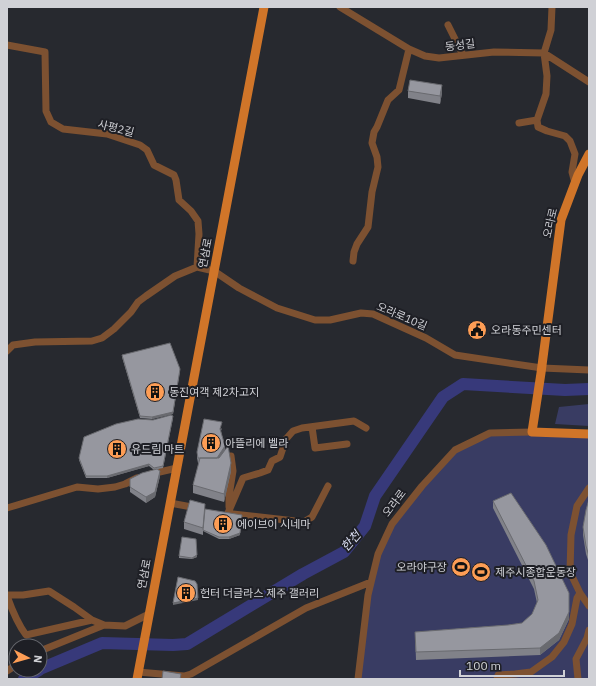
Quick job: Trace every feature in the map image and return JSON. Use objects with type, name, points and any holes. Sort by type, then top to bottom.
[{"type":"main road","name":"연삼로","points":[[138,673],[264,7]]},
{"type":"main road","name":"오라로","points":[[532,432],[561,220],[575,183],[589,154]]},
{"type":"main road","points":[[532,432],[589,434]]},
{"type":"street","name":"동성길","points":[[340,7],[409,49],[425,56],[439,58],[494,52],[544,54],[589,82]]},
{"type":"street","points":[[353,15],[355,7]]},
{"type":"street","points":[[552,7],[551,30],[544,54],[547,76],[546,94],[536,120],[538,127],[565,136],[570,141],[575,154],[572,172],[575,183]]},
{"type":"street","points":[[448,25],[463,55]]},
{"type":"street","name":"사평2길","points":[[7,45],[45,52],[46,111],[51,122],[63,129],[107,134],[140,145],[147,150],[154,164],[174,175],[179,200],[191,211],[198,221],[200,234],[196,267]]},
{"type":"street","points":[[353,261],[357,244],[368,227],[372,192],[378,167],[377,158],[372,143],[374,132],[388,100],[399,90],[409,49]]},
{"type":"street","points":[[519,124],[536,120]]},
{"type":"street","points":[[7,351],[10,344],[92,341],[102,338],[114,329],[131,312],[138,302],[175,276],[196,267],[214,271]]},
{"type":"street","name":"오라로10길","points":[[214,271],[239,288],[277,308],[315,320],[330,320],[361,313],[373,314],[426,338],[455,355],[541,371],[589,370]]},
{"type":"street","points":[[225,513],[243,478],[268,470],[272,461],[280,457],[286,439],[293,431],[302,428],[354,421],[366,428]]},
{"type":"street","points":[[312,427],[315,448],[347,444]]},
{"type":"street","name":"오라로","points":[[358,679],[368,595],[378,554],[392,524],[422,486],[455,450],[490,433],[532,432]]},
{"type":"street","points":[[225,513],[233,471],[231,456]]},
{"type":"street","points":[[7,508],[77,487],[98,489],[115,487],[136,478],[177,468]]},
{"type":"street","points":[[225,513],[304,522],[312,517],[328,486]]},
{"type":"street","points":[[589,488],[577,506],[571,535],[570,572],[580,593],[589,606]]},
{"type":"street","points":[[170,503],[206,510]]},
{"type":"street","points":[[138,673],[191,677],[306,608],[372,582]]},
{"type":"street","points":[[92,620],[26,635],[13,613],[7,595],[23,595],[49,591],[92,620],[104,625],[125,626],[149,614]]},
{"type":"street","points":[[497,679],[498,675],[531,672],[552,657],[564,642],[572,624],[577,598],[580,593]]},
{"type":"street","points":[[48,647],[104,625]]},
{"type":"street","points":[[578,679],[576,659],[589,633]]},
{"type":"shaded area","points":[[589,404],[589,426],[555,424],[559,407]]},
{"type":"shaded area","name":"제주시종합운동장","points":[[490,433],[589,435],[589,679],[359,679],[369,590],[378,554],[392,524],[455,450]]},
{"type":"building","points":[[410,80],[442,85],[440,96],[408,91]]},
{"type":"building","name":"동진여객 제2차고지","points":[[170,343],[180,369],[173,412],[152,417],[140,416],[122,355]]},
{"type":"building","name":"유드림 마트","points":[[171,415],[173,416],[163,466],[154,468],[149,464],[107,476],[86,476],[79,458],[84,437],[116,424],[138,419],[153,420]]},
{"type":"building","name":"아뜰리에 벨라","points":[[204,419],[222,422],[220,429],[225,446],[217,458],[198,458],[197,452]]},
{"type":"building","points":[[228,446],[231,463],[224,494],[193,485],[200,458],[219,458]]},
{"type":"building","points":[[157,469],[160,471],[155,492],[146,497],[130,487],[130,479],[142,473]]},
{"type":"building","points":[[511,493],[546,545],[569,593],[569,612],[559,633],[540,648],[416,652],[415,632],[522,623],[532,614],[538,600],[534,581],[493,501]]},
{"type":"building","points":[[589,499],[589,556],[583,527]]},
{"type":"building","points":[[190,500],[205,504],[203,528],[184,522]]},
{"type":"building","name":"에이브이 시네마","points":[[205,509],[242,515],[240,533],[229,537],[219,537],[203,530]]},
{"type":"building","points":[[182,537],[196,539],[197,555],[192,558],[179,556]]},
{"type":"building","name":"헌터 더글라스 제주 갤러리","points":[[178,577],[195,581],[197,584],[198,598],[173,603]]},
{"type":"building","points":[[163,671],[181,674],[180,679],[162,679]]},
{"type":"waterway","name":"한천","points":[[48,666],[102,643],[187,644],[303,574],[344,552],[365,526],[375,496],[443,397],[463,384],[565,390],[589,389]]},
{"type":"place","name":"오라동주민센터","points":[[477,330]]},
{"type":"place","name":"동진여객 제2차고지","points":[[155,392]]},
{"type":"place","name":"아뜰리에 벨라","points":[[211,443]]},
{"type":"place","name":"유드림 마트","points":[[117,449]]},
{"type":"place","name":"에이브이 시네마","points":[[223,524]]},
{"type":"place","name":"오라야구장","points":[[461,567]]},
{"type":"place","name":"제주시종합운동장","points":[[481,572]]},
{"type":"place","name":"헌터 더글라스 제주 갤러리","points":[[186,593]]}]
